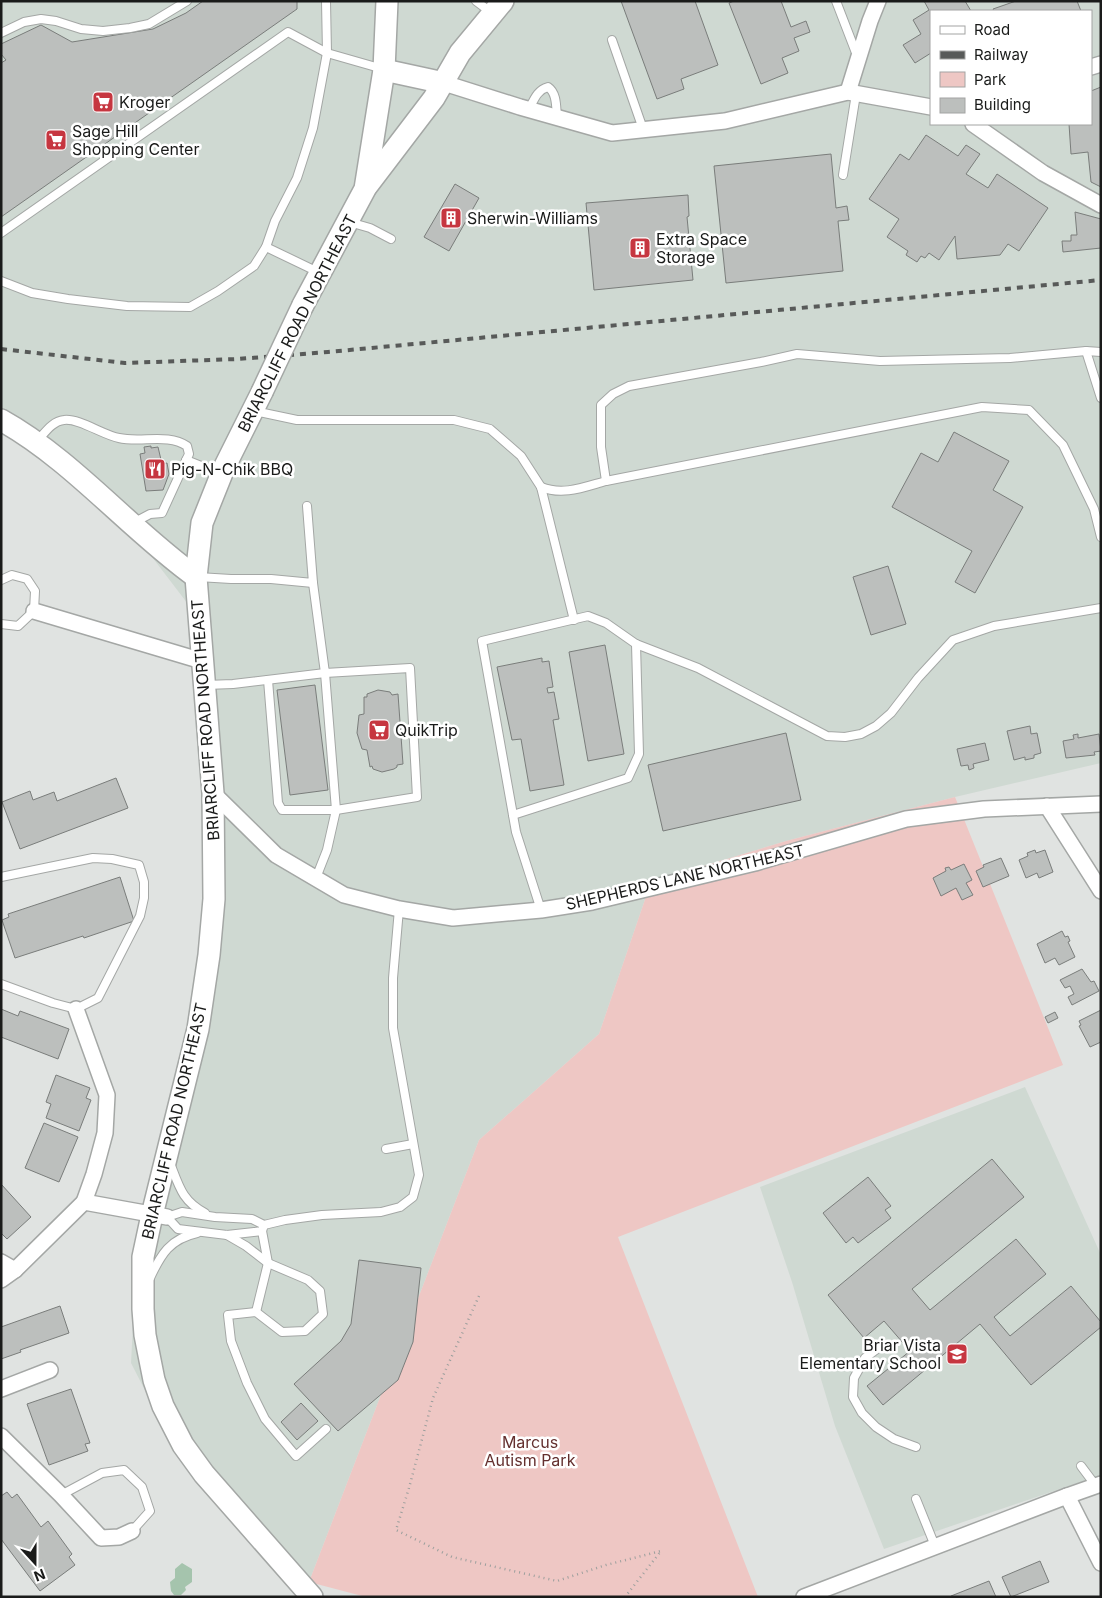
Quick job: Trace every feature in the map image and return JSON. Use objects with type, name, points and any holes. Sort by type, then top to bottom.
[{"type":"main road","name":"BRIARCLIFF ROAD NORTHEAST","points":[[313,1596],[204,1474],[183,1444],[163,1406],[150,1363],[145,1335],[143,1257],[159,1216],[167,1154],[198,1029],[209,955],[214,899],[213,793],[196,576],[202,523],[221,474],[303,306],[365,189],[384,70],[387,1]]},
{"type":"main road","points":[[365,189],[434,98],[490,5]]},
{"type":"main road","points":[[384,70],[444,83]]},
{"type":"main road","points":[[1,420],[59,461],[170,558],[196,576]]},
{"type":"street","points":[[852,93],[858,58],[878,1]]},
{"type":"street","points":[[444,83],[612,133],[725,121],[852,93],[930,107]]},
{"type":"street","points":[[974,125],[1043,174],[1101,205]]},
{"type":"street","points":[[34,611],[202,661]]},
{"type":"street","name":"SHEPHERDS LANE NORTHEAST","points":[[213,793],[276,855],[344,895],[399,909],[453,918],[542,910],[592,902],[755,863],[906,819],[984,809],[1101,804]]},
{"type":"street","points":[[1047,806],[1101,891]]},
{"type":"street","points":[[1,1280],[15,1270],[84,1202],[94,1174],[105,1133],[107,1095],[76,1009]]},
{"type":"street","points":[[84,1202],[159,1216]]},
{"type":"street","points":[[1,1262],[15,1270]]},
{"type":"street","points":[[1,1388],[50,1370]]},
{"type":"street","points":[[1,1436],[101,1538],[119,1537],[132,1531]]},
{"type":"street","points":[[804,1597],[1099,1485]]},
{"type":"street","points":[[1067,1496],[1101,1563]]},
{"type":"lane","points":[[1,33],[24,22],[41,19],[81,29],[103,31],[130,28],[149,24],[187,1]]},
{"type":"lane","points":[[1,281],[32,293],[68,299],[127,306],[190,307],[218,291],[254,266],[266,248],[275,221],[297,178],[313,128],[327,53],[326,1]]},
{"type":"lane","points":[[836,1],[858,58]]},
{"type":"lane","points":[[1,234],[288,32],[327,53],[384,70]]},
{"type":"lane","points":[[612,40],[643,129]]},
{"type":"lane","points":[[529,109],[537,94],[543,88],[548,87],[552,90],[555,97],[557,117]]},
{"type":"lane","points":[[842,175],[852,93]]},
{"type":"lane","points":[[348,222],[370,228],[391,239]]},
{"type":"lane","points":[[266,248],[321,274]]},
{"type":"lane","points":[[1086,351],[1101,398]]},
{"type":"lane","points":[[606,481],[601,447],[601,405],[613,394],[629,386],[797,354],[880,361],[1010,358],[1086,351],[1101,352]]},
{"type":"lane","points":[[541,487],[552,491],[570,491],[606,481],[982,407],[1030,410],[1062,445],[1094,509],[1101,537]]},
{"type":"lane","points":[[252,411],[297,420],[454,420],[490,429],[521,456],[541,487],[574,620]]},
{"type":"lane","points":[[36,443],[56,422],[66,419],[117,438],[132,441],[179,440],[187,446],[189,454],[162,513],[150,514],[131,525]]},
{"type":"lane","points":[[186,460],[221,474]]},
{"type":"lane","points":[[307,506],[312,583],[325,673],[336,810],[327,850],[316,878]]},
{"type":"lane","points":[[1,580],[12,575],[27,579],[35,592],[34,611],[18,626],[1,624]]},
{"type":"lane","points":[[196,576],[231,579],[271,579],[312,583]]},
{"type":"lane","points":[[542,910],[516,832],[482,641],[588,616],[606,624],[636,644],[698,668],[827,736],[845,737],[861,734],[876,726],[891,713],[918,678],[953,640],[994,626],[1101,608]]},
{"type":"lane","points":[[513,815],[628,778],[639,754],[636,644]]},
{"type":"lane","points":[[204,685],[233,684],[325,673],[410,668],[417,797],[336,810],[282,810],[278,803],[268,680]]},
{"type":"lane","points":[[1,877],[93,858],[112,859],[139,865],[144,882],[144,898],[140,916],[98,998],[76,1009],[52,1003],[1,984]]},
{"type":"lane","points":[[159,1216],[178,1229],[227,1235],[263,1228],[285,1220],[322,1215],[381,1212],[400,1208],[413,1197],[419,1175],[394,1028],[393,978],[399,909]]},
{"type":"lane","points":[[386,1150],[413,1144]]},
{"type":"lane","points":[[167,1154],[183,1196],[191,1204],[211,1217]]},
{"type":"lane","points":[[159,1216],[182,1212],[211,1217],[252,1219],[263,1228],[268,1263],[256,1312]]},
{"type":"lane","points":[[143,1293],[157,1262],[164,1252],[176,1240],[202,1232]]},
{"type":"lane","points":[[227,1235],[246,1246],[268,1263],[308,1280],[320,1291],[323,1314],[305,1331],[282,1332],[256,1312],[228,1315],[231,1341],[247,1383],[265,1419],[296,1456],[326,1430]]},
{"type":"lane","points":[[882,1346],[865,1358],[854,1378],[853,1397],[862,1413],[876,1427],[894,1439],[916,1446]]},
{"type":"lane","points":[[1081,1466],[1099,1485]]},
{"type":"lane","points":[[61,1496],[102,1473],[124,1470],[142,1488],[150,1511],[132,1531]]},
{"type":"lane","points":[[916,1499],[935,1546]]},
{"type":"path","points":[[479,1296],[433,1398],[396,1530],[452,1557],[557,1581],[606,1565],[661,1551],[625,1597]]},
{"type":"shaded area","points":[[1,1],[1101,1],[1101,763],[955,797],[786,841],[651,882],[599,1034],[479,1140],[309,1582],[179,1457],[131,1363],[136,1267],[218,916],[191,608],[87,472],[1,408]]},
{"type":"shaded area","name":"Briar Vista Elementary School","points":[[1025,1087],[1101,1255],[1101,1475],[884,1549],[835,1426],[792,1282],[760,1187]]},
{"type":"shaded area","points":[[182,1563],[192,1569],[192,1582],[185,1587],[186,1590],[181,1595],[174,1595],[171,1591],[170,1582],[175,1578],[175,1569]]},
{"type":"green space","name":"Marcus Autism Park","points":[[955,797],[1063,1065],[618,1237],[758,1597],[366,1597],[309,1582],[479,1140],[599,1034],[651,882],[786,841]]},
{"type":"building","name":"Sage Hill Shopping Center","points":[[203,1],[297,1],[297,9],[1,217],[1,63],[6,60],[1,54],[1,44],[41,25],[72,42],[153,29],[186,13]]},
{"type":"building","points":[[621,1],[695,1],[718,65],[681,79],[684,89],[657,99]]},
{"type":"building","points":[[734,1],[781,1],[791,27],[806,21],[810,32],[794,38],[799,51],[782,58],[788,73],[761,84],[729,3]]},
{"type":"building","points":[[924,1],[965,1],[970,10],[930,10],[930,54],[915,63],[903,45],[921,34],[913,20],[929,10]]},
{"type":"building","points":[[1016,1],[1077,1],[1081,10],[994,10]]},
{"type":"building","points":[[1101,87],[1101,187],[1091,182],[1088,152],[1071,154],[1069,125],[1092,125],[1092,91]]},
{"type":"building","points":[[926,135],[958,156],[966,145],[980,154],[966,174],[988,188],[997,174],[1048,208],[1019,251],[1008,244],[1000,255],[957,259],[955,236],[939,260],[929,253],[925,258],[921,256],[917,262],[906,255],[908,251],[887,237],[899,219],[869,199],[900,154],[909,160]]},
{"type":"building","points":[[831,154],[836,208],[847,206],[849,220],[838,221],[843,271],[726,283],[714,166]]},
{"type":"building","name":"Sherwin-Williams","points":[[455,184],[479,198],[449,251],[424,237]]},
{"type":"building","name":"Extra Space Storage","points":[[688,195],[689,216],[687,217],[693,280],[594,290],[586,203]]},
{"type":"building","points":[[1075,212],[1101,219],[1101,248],[1063,252],[1062,241],[1071,241],[1071,235],[1077,235]]},
{"type":"building","points":[[954,432],[1009,461],[993,490],[1023,507],[975,593],[955,582],[972,551],[892,507],[921,453],[938,462]]},
{"type":"building","name":"Pig-N-Chik BBQ","points":[[151,446],[151,448],[158,447],[162,464],[167,463],[169,474],[163,490],[146,491],[140,454],[145,453],[144,447]]},
{"type":"building","points":[[888,566],[906,624],[871,635],[853,577]]},
{"type":"building","points":[[605,645],[624,754],[588,761],[569,652]]},
{"type":"building","points":[[542,658],[542,662],[549,661],[553,687],[547,688],[548,693],[554,692],[559,719],[553,720],[564,785],[530,791],[521,739],[512,740],[497,667]]},
{"type":"building","points":[[315,685],[328,790],[290,795],[277,690]]},
{"type":"building","name":"QuikTrip","points":[[378,690],[390,692],[392,695],[398,694],[403,764],[382,772],[373,769],[372,766],[370,767],[367,750],[362,749],[357,733],[359,715],[364,714],[364,697]]},
{"type":"building","points":[[1030,726],[1031,734],[1037,733],[1041,753],[1034,755],[1034,758],[1025,760],[1025,757],[1014,760],[1007,731]]},
{"type":"building","points":[[786,733],[801,800],[663,831],[648,765]]},
{"type":"building","points":[[1078,734],[1078,738],[1099,734],[1101,751],[1094,752],[1095,755],[1066,758],[1063,741],[1074,739],[1073,735]]},
{"type":"building","points":[[985,743],[989,760],[973,764],[974,768],[969,770],[968,765],[961,766],[957,749]]},
{"type":"building","points":[[116,778],[128,808],[20,849],[2,802],[30,791],[33,800],[54,792],[57,801]]},
{"type":"building","points":[[1035,850],[1036,853],[1045,850],[1053,872],[1039,878],[1037,873],[1026,878],[1019,860],[1028,856],[1027,853]]},
{"type":"building","points":[[1001,858],[1009,876],[983,887],[976,871],[984,867],[983,865]]},
{"type":"building","points":[[964,864],[972,880],[966,883],[973,895],[962,900],[956,888],[941,896],[933,878],[946,871],[945,868],[949,867],[951,870]]},
{"type":"building","points":[[120,877],[134,921],[15,958],[2,920],[9,917],[8,914]]},
{"type":"building","points":[[1062,931],[1065,937],[1068,936],[1070,941],[1068,942],[1075,957],[1059,965],[1055,958],[1045,963],[1037,944]]},
{"type":"building","points":[[1082,969],[1091,982],[1094,981],[1099,991],[1072,1005],[1068,997],[1074,994],[1070,986],[1065,988],[1060,980]]},
{"type":"building","points":[[1,1009],[18,1016],[20,1011],[69,1029],[58,1059],[1,1037]]},
{"type":"building","points":[[1101,1010],[1101,1042],[1090,1047],[1079,1026],[1081,1025],[1079,1021]]},
{"type":"building","points":[[1055,1012],[1058,1018],[1048,1023],[1045,1017]]},
{"type":"building","points":[[56,1075],[90,1088],[86,1098],[91,1100],[79,1131],[46,1118],[51,1104],[46,1102]]},
{"type":"building","points":[[44,1123],[78,1137],[59,1182],[25,1168]]},
{"type":"building","points":[[992,1159],[1024,1197],[912,1289],[930,1310],[1016,1239],[1046,1274],[994,1317],[1010,1336],[1071,1286],[1101,1322],[1101,1327],[1031,1385],[980,1324],[883,1405],[867,1386],[910,1351],[884,1321],[864,1338],[828,1295]]},
{"type":"building","points":[[868,1177],[891,1206],[885,1210],[891,1218],[858,1243],[853,1237],[846,1243],[823,1213]]},
{"type":"building","points":[[1,1184],[31,1217],[7,1239],[1,1233]]},
{"type":"building","points":[[359,1260],[421,1268],[413,1342],[398,1380],[338,1431],[294,1384],[341,1341],[351,1324]]},
{"type":"building","points":[[60,1306],[69,1333],[20,1350],[21,1352],[1,1359],[1,1327]]},
{"type":"building","points":[[71,1389],[90,1443],[85,1444],[88,1451],[49,1465],[27,1404]]},
{"type":"building","points":[[301,1403],[318,1421],[297,1440],[281,1422]]},
{"type":"building","points":[[7,1492],[12,1498],[17,1494],[41,1527],[48,1521],[72,1554],[69,1557],[75,1565],[40,1591],[1,1539],[1,1496]]},
{"type":"building","points":[[1040,1561],[1049,1582],[1011,1597],[1002,1577]]},
{"type":"building","points":[[989,1581],[996,1597],[951,1596]]},
{"type":"railway","points":[[1,349],[125,363],[238,359],[1101,280]]},
{"type":"place","name":"Kroger","points":[[103,102]]},
{"type":"place","name":"Sage Hill Shopping Center","points":[[56,140]]},
{"type":"place","name":"Sherwin-Williams","points":[[451,218]]},
{"type":"place","name":"Extra Space Storage","points":[[640,248]]},
{"type":"place","name":"Pig-N-Chik BBQ","points":[[155,469]]},
{"type":"place","name":"QuikTrip","points":[[379,730]]},
{"type":"place","name":"Briar Vista Elementary School","points":[[957,1354]]}]
